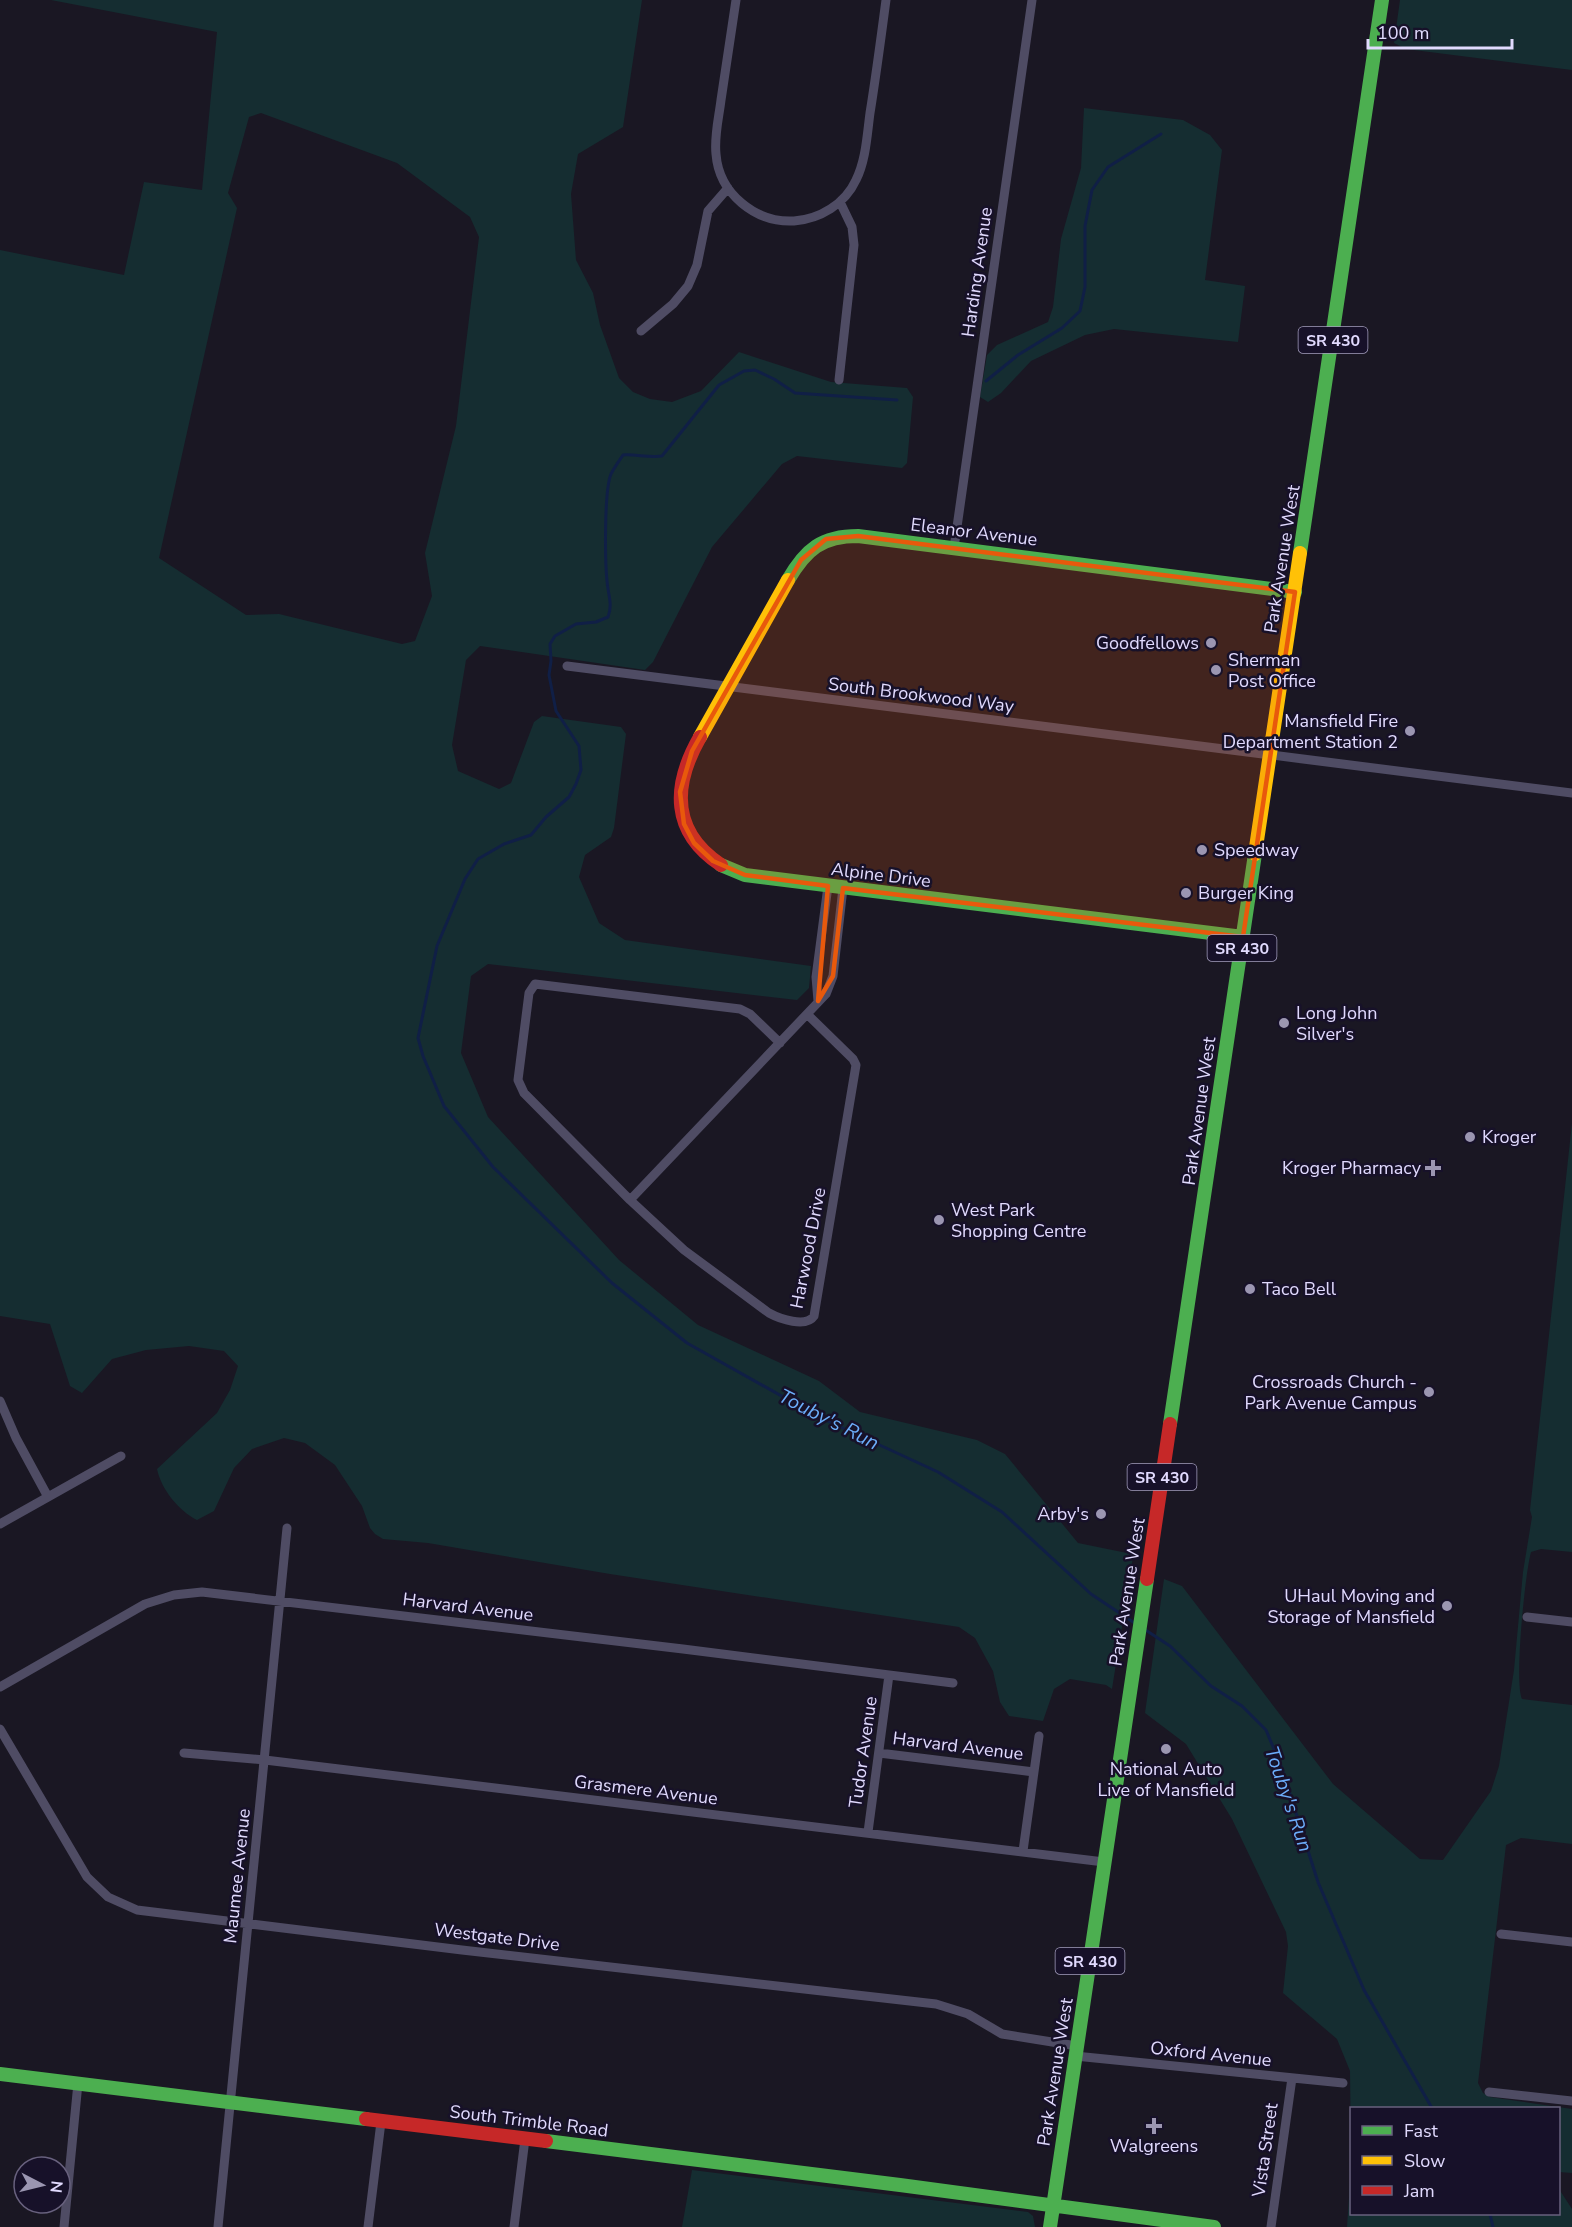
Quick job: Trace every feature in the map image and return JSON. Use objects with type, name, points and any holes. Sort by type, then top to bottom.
[{"type":"main road","name":"Park Avenue West","points":[[1050,2227],[1382,0]]},
{"type":"main road","name":"Eleanor Avenue","points":[[729,687],[801,560],[816,544],[836,536],[954,548],[1295,592]]},
{"type":"main road","name":"Alpine Drive","points":[[729,687],[686,765],[680,801],[682,814],[694,843],[712,861],[735,872],[828,886],[1243,937]]},
{"type":"main road","name":"South Trimble Road","points":[[0,2074],[1214,2227]]},
{"type":"street","points":[[736,0],[716,140],[718,167],[728,188],[750,211],[762,217],[785,221],[796,221],[819,215],[840,202],[857,180],[861,167],[886,0]]},
{"type":"street","name":"Harding Avenue","points":[[954,548],[1032,0]]},
{"type":"street","points":[[641,331],[673,304],[688,286],[697,265],[708,211],[728,188]]},
{"type":"street","points":[[839,380],[854,246],[852,227],[840,202]]},
{"type":"street","name":"South Brookwood Way","points":[[567,666],[1572,793]]},
{"type":"street","points":[[818,1001],[816,977],[828,886]]},
{"type":"street","points":[[630,1200],[826,994],[833,976],[843,888]]},
{"type":"street","name":"Harwood Drive","points":[[780,1043],[750,1014],[740,1009],[540,984],[531,987],[519,1069],[519,1087],[630,1200],[690,1255],[769,1313],[781,1318],[806,1322],[811,1321],[814,1316],[856,1065],[854,1059],[808,1015]]},
{"type":"street","points":[[0,1401],[16,1438],[48,1497]]},
{"type":"street","points":[[0,1524],[122,1456]]},
{"type":"street","name":"Maumee Avenue","points":[[218,2227],[286,1528]]},
{"type":"street","name":"Harvard Avenue","points":[[0,1687],[130,1611],[161,1598],[210,1592],[953,1683]]},
{"type":"street","points":[[1527,1617],[1572,1622]]},
{"type":"street","name":"Tudor Avenue","points":[[868,1832],[889,1675]]},
{"type":"street","name":"Westgate Drive","points":[[0,1728],[80,1867],[101,1892],[137,1910],[936,2004],[968,2014],[1002,2034],[1076,2051]]},
{"type":"street","points":[[1023,1851],[1039,1736]]},
{"type":"street","name":"Grasmere Avenue","points":[[184,1753],[265,1760],[1104,1862]]},
{"type":"street","name":"Harvard Avenue","points":[[879,1753],[1034,1772]]},
{"type":"street","points":[[1501,1934],[1572,1942]]},
{"type":"street","name":"Oxford Avenue","points":[[1076,2051],[1343,2084]]},
{"type":"street","name":"Vista Street","points":[[1271,2227],[1292,2078]]},
{"type":"street","points":[[64,2227],[78,2084]]},
{"type":"street","points":[[1490,2092],[1572,2102]]},
{"type":"street","points":[[368,2227],[381,2122]]},
{"type":"street","points":[[514,2227],[525,2139]]},
{"type":"highlighted area","points":[[858,536],[1295,592],[1243,937],[843,888],[833,976],[818,1001],[828,886],[745,875],[713,861],[694,843],[684,824],[680,792],[692,751],[801,560],[826,539]]},
{"type":"green space","points":[[51,0],[642,0],[623,127],[578,154],[571,194],[576,260],[593,293],[600,325],[619,378],[633,392],[650,399],[672,402],[701,391],[739,352],[831,382],[907,388],[913,397],[907,463],[902,468],[797,456],[782,464],[712,547],[653,662],[645,670],[480,646],[466,660],[452,745],[458,771],[499,789],[511,783],[534,722],[542,716],[621,727],[626,734],[614,828],[611,837],[585,855],[579,877],[599,923],[625,940],[811,966],[809,988],[797,1000],[488,964],[471,976],[461,1053],[488,1117],[619,1260],[698,1325],[819,1381],[860,1412],[977,1440],[1005,1454],[1078,1543],[1127,1553],[1133,1557],[1112,1689],[1106,1685],[1070,1679],[1054,1689],[1043,1721],[1009,1716],[1000,1702],[993,1671],[975,1638],[959,1627],[610,1574],[428,1543],[383,1539],[370,1528],[362,1506],[335,1465],[305,1443],[284,1438],[252,1449],[234,1468],[214,1511],[197,1520],[172,1499],[162,1484],[157,1469],[217,1413],[230,1390],[238,1366],[224,1351],[189,1346],[146,1350],[112,1359],[82,1393],[70,1386],[50,1324],[0,1316],[0,250],[124,275],[144,182],[202,190],[217,32]],"holes":[[[261,113],[397,163],[470,217],[479,237],[456,426],[425,553],[432,596],[415,641],[402,644],[279,614],[246,615],[159,558],[237,208],[228,193],[249,117]]]},
{"type":"green space","points":[[1400,0],[1572,0],[1572,70],[1406,49],[1394,43]]},
{"type":"green space","points":[[1084,108],[1183,120],[1210,135],[1222,150],[1205,280],[1245,286],[1238,342],[1114,329],[1085,335],[1031,361],[1001,393],[988,402],[980,397],[987,355],[997,345],[1048,322],[1053,307],[1061,239],[1081,168]]},
{"type":"green space","points":[[1572,1123],[1572,1552],[1541,1549],[1531,1552],[1523,1604],[1519,1672],[1522,1699],[1572,1705],[1572,1844],[1521,1838],[1506,1845],[1478,2083],[1483,2093],[1490,2097],[1558,2107],[1350,2107],[1350,2071],[1337,2039],[1283,1993],[1288,1946],[1286,1932],[1232,1819],[1186,1744],[1145,1713],[1164,1579],[1182,1586],[1333,1784],[1420,1859],[1443,1860],[1491,1791],[1499,1766],[1514,1670],[1523,1572],[1532,1517],[1530,1510]]},
{"type":"green space","points":[[1560,2107],[1572,2109],[1572,2173],[1560,2172]]},
{"type":"green space","points":[[692,2170],[1028,2212],[1033,2216],[1035,2227],[682,2227]]},
{"type":"green space","points":[[1350,2183],[1350,2215],[1560,2215],[1560,2191],[1572,2209],[1572,2227],[1347,2227]]},
{"type":"waterway","points":[[986,381],[1018,355],[1062,328],[1080,311],[1085,287],[1085,226],[1092,190],[1108,167],[1161,134]]},
{"type":"waterway","name":"Touby's Run","points":[[897,400],[795,393],[755,370],[744,371],[719,385],[662,456],[623,455],[611,474],[607,495],[606,558],[610,604],[608,617],[596,622],[576,624],[555,636],[550,644],[549,675],[556,711],[579,746],[581,770],[569,797],[546,817],[531,835],[504,844],[478,859],[465,879],[437,946],[418,1038],[444,1106],[493,1167],[612,1283],[687,1343],[819,1417],[938,1472],[1002,1512],[1091,1594],[1136,1624]]},
{"type":"waterway","name":"Touby's Run","points":[[1144,1629],[1170,1646],[1211,1686],[1242,1706],[1266,1730],[1281,1766],[1318,1882],[1364,1990],[1431,2107]]},
{"type":"waterway","name":"Touby's Run","points":[[1490,2215],[1493,2227]]},
{"type":"traffic: fast","points":[[1300,553],[1382,0]]},
{"type":"traffic: fast","points":[[788,580],[801,560],[816,546],[834,539],[858,536],[1295,592]]},
{"type":"traffic: fast","points":[[1170,1424],[1255,854]]},
{"type":"traffic: fast","points":[[721,865],[745,875],[1243,937]]},
{"type":"traffic: fast","points":[[1050,2227],[1147,1579]]},
{"type":"traffic: fast","points":[[0,2074],[366,2119]]},
{"type":"traffic: fast","points":[[546,2141],[1214,2227]]},
{"type":"traffic: slow","points":[[1255,854],[1300,553]]},
{"type":"traffic: slow","points":[[700,737],[788,580]]},
{"type":"traffic: jam","points":[[700,737],[684,773],[681,807],[685,823],[693,838],[721,865]]},
{"type":"traffic: jam","points":[[1147,1579],[1170,1424]]},
{"type":"traffic: jam","points":[[366,2119],[546,2141]]},
{"type":"place","name":"Goodfellows","points":[[1211,643]]},
{"type":"place","name":"Sherman Post Office","points":[[1216,670]]},
{"type":"place","name":"Mansfield Fire Department Station 2","points":[[1410,731]]},
{"type":"place","name":"Speedway","points":[[1202,850]]},
{"type":"place","name":"Burger King","points":[[1186,893]]},
{"type":"place","name":"Long John Silver's","points":[[1284,1023]]},
{"type":"place","name":"Kroger","points":[[1470,1137]]},
{"type":"place","name":"Kroger Pharmacy","points":[[1433,1168]]},
{"type":"place","name":"West Park Shopping Centre","points":[[939,1220]]},
{"type":"place","name":"Taco Bell","points":[[1250,1289]]},
{"type":"place","name":"Crossroads Church - Park Avenue Campus","points":[[1429,1392]]},
{"type":"place","name":"Arby's","points":[[1101,1514]]},
{"type":"place","name":"UHaul Moving and Storage of Mansfield","points":[[1447,1606]]},
{"type":"place","name":"National Auto Live of Mansfield","points":[[1166,1749]]},
{"type":"place","name":"Walgreens","points":[[1154,2126]]}]
